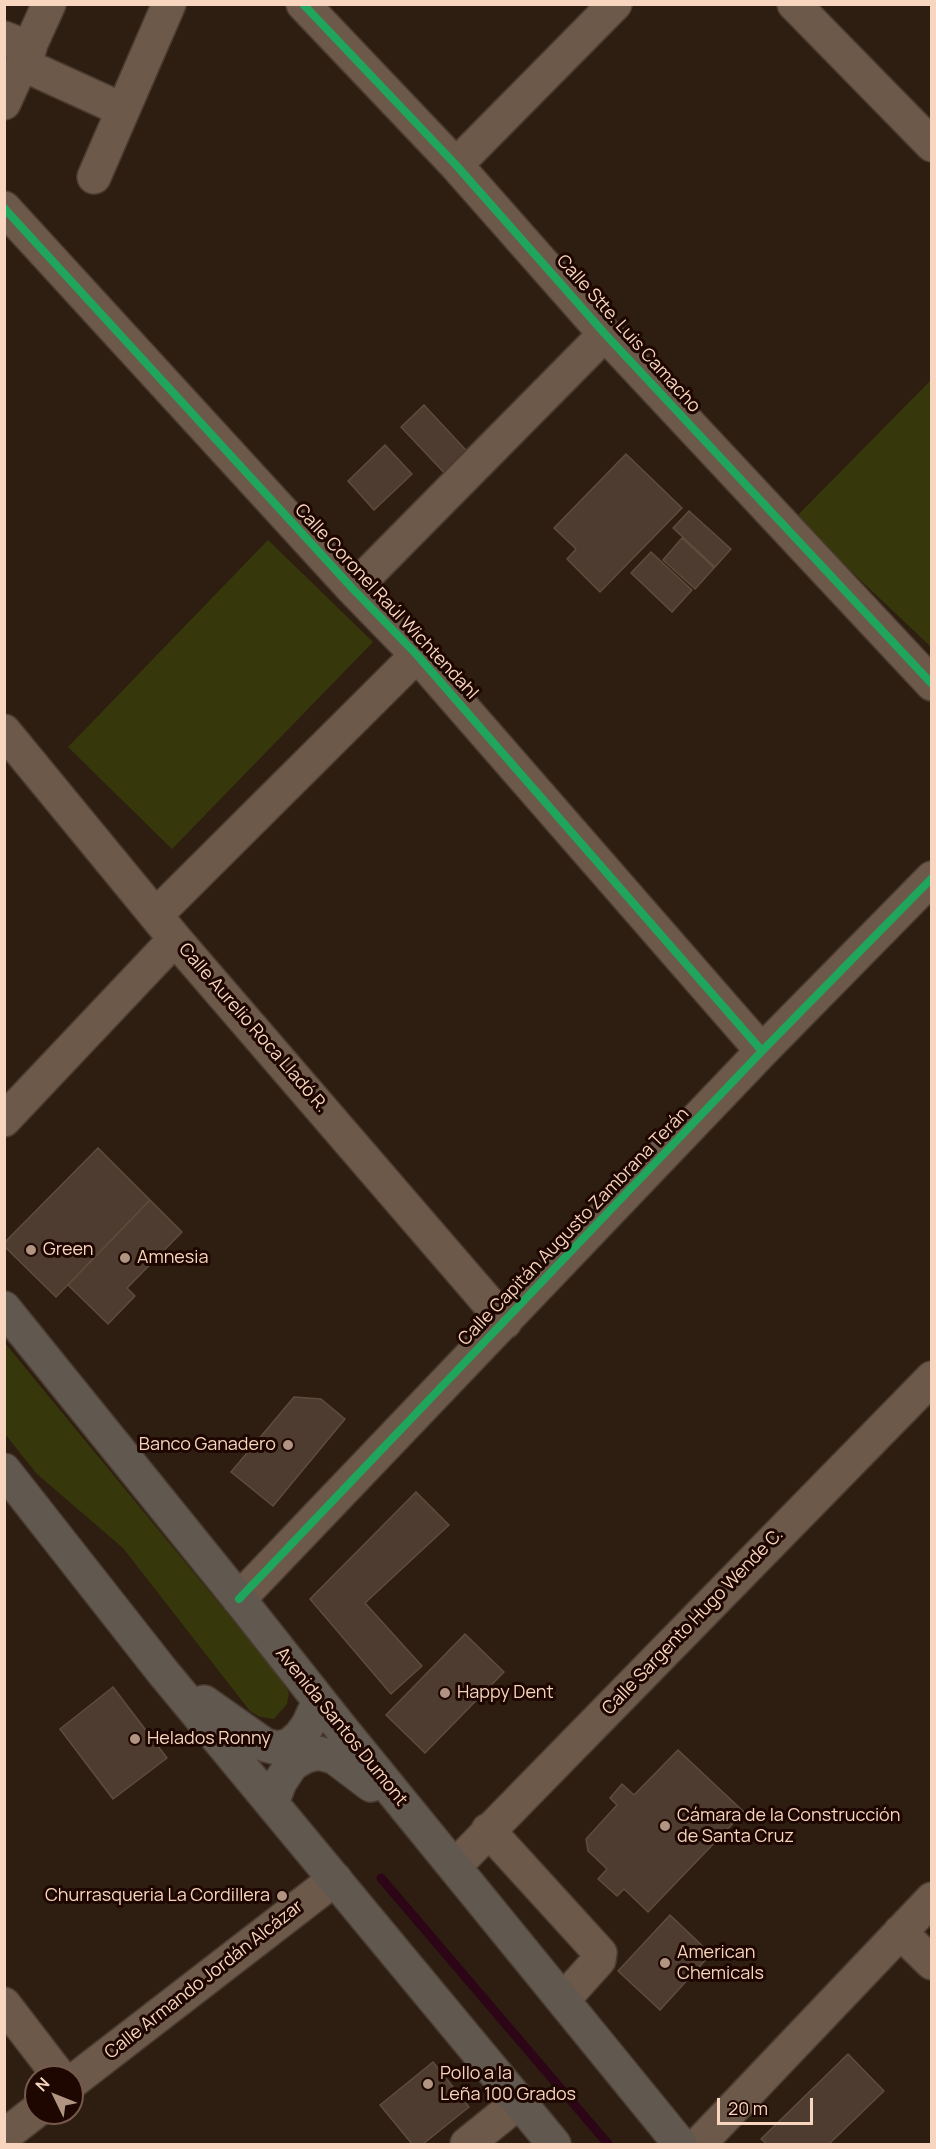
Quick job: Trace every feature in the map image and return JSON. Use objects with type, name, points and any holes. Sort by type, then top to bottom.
[{"type":"main road","name":"Avenida Santos Dumont","points":[[4,1308],[319,1701],[680,2145]]},
{"type":"main road","points":[[4,1470],[162,1671],[554,2145]]},
{"type":"main road","points":[[162,1671],[245,1733],[265,1745],[277,1748],[290,1745],[300,1736],[319,1701]]},
{"type":"main road","points":[[272,1803],[280,1782],[292,1764],[306,1756],[318,1753],[334,1757],[349,1767],[417,1821]]},
{"type":"street","points":[[4,103],[19,50],[49,4]]},
{"type":"street","points":[[94,177],[169,4]]},
{"type":"street","name":"Calle Stte. Luis Camacho","points":[[303,4],[456,165],[605,334],[932,684]]},
{"type":"street","points":[[456,165],[615,4]]},
{"type":"street","points":[[794,4],[932,145]]},
{"type":"street","points":[[19,50],[123,111]]},
{"type":"street","name":"Calle Coronel Raúl Wichtendahl","points":[[4,208],[353,589],[417,655],[762,1051]]},
{"type":"street","points":[[353,589],[605,334]]},
{"type":"street","points":[[4,1120],[165,927],[417,655]]},
{"type":"street","name":"Calle Aurelio Roca Lladó R.","points":[[4,731],[165,927],[505,1322]]},
{"type":"street","name":"Calle Capitán Augusto Zambrana Terán","points":[[239,1599],[762,1051],[932,878]]},
{"type":"street","name":"Calle Sargento Hugo Wende C.","points":[[455,1866],[932,1378]]},
{"type":"street","points":[[488,1830],[600,1953],[599,1960],[563,2000]]},
{"type":"street","name":"Calle Armando Jordán Alcázar","points":[[84,2073],[335,1879]]},
{"type":"street","points":[[699,2145],[932,1899]]},
{"type":"street","points":[[900,1932],[932,1963]]},
{"type":"street","points":[[4,2004],[51,2065]]},
{"type":"street","points":[[467,2145],[519,2102]]},
{"type":"street","points":[[4,2136],[24,2120]]},
{"type":"shaded area","points":[[931,380],[931,647],[795,518]]},
{"type":"shaded area","points":[[268,540],[373,642],[172,849],[68,747]]},
{"type":"shaded area","points":[[4,1342],[278,1675],[289,1693],[287,1704],[274,1719],[260,1717],[250,1711],[123,1548],[37,1474],[5,1434]]},
{"type":"building","points":[[424,405],[476,461],[451,480],[401,427]]},
{"type":"building","points":[[385,445],[412,474],[374,510],[348,481]]},
{"type":"building","points":[[626,454],[682,508],[600,592],[567,559],[576,549],[554,528]]},
{"type":"building","points":[[689,511],[731,549],[715,567],[673,528]]},
{"type":"building","points":[[682,538],[714,568],[695,589],[663,560]]},
{"type":"building","points":[[651,552],[692,590],[672,612],[631,573]]},
{"type":"building","points":[[98,1148],[150,1200],[56,1297],[4,1246],[4,1243]]},
{"type":"building","name":"Amnesia","points":[[150,1200],[182,1232],[127,1288],[135,1296],[108,1324],[68,1285]]},
{"type":"building","name":"Banco Ganadero","points":[[294,1397],[321,1399],[345,1419],[273,1506],[231,1472]]},
{"type":"building","points":[[416,1492],[449,1525],[365,1603],[422,1666],[391,1694],[310,1599]]},
{"type":"building","name":"Happy Dent","points":[[465,1634],[504,1672],[425,1753],[386,1715]]},
{"type":"building","points":[[113,1687],[167,1758],[113,1799],[60,1729]]},
{"type":"building","name":"Cámara de la Construcción de Santa Cruz","points":[[678,1750],[744,1812],[648,1912],[624,1889],[617,1896],[598,1879],[607,1869],[588,1851],[586,1839],[617,1805],[610,1798],[622,1784],[634,1795]]},
{"type":"building","name":"American Chemicals","points":[[670,1915],[711,1954],[660,2010],[618,1971]]},
{"type":"building","points":[[848,2054],[884,2091],[829,2144],[767,2144],[761,2139]]},
{"type":"building","name":"Pollo a la Leña 100 Grados","points":[[433,2062],[469,2107],[423,2144],[412,2144],[380,2105]]},
{"type":"waterway","points":[[381,1878],[608,2144]]},
{"type":"cycle path","points":[[303,4],[456,165],[605,334],[932,684]]},
{"type":"cycle path","points":[[4,208],[353,589],[417,655],[762,1051]]},
{"type":"cycle path","points":[[239,1599],[762,1051],[932,878]]},
{"type":"place","name":"Green","points":[[31,1250]]},
{"type":"place","name":"Amnesia","points":[[125,1258]]},
{"type":"place","name":"Banco Ganadero","points":[[288,1445]]},
{"type":"place","name":"Happy Dent","points":[[445,1693]]},
{"type":"place","name":"Helados Ronny","points":[[135,1739]]},
{"type":"place","name":"Cámara de la Construcción de Santa Cruz","points":[[665,1826]]},
{"type":"place","name":"Churrasqueria La Cordillera","points":[[282,1896]]},
{"type":"place","name":"American Chemicals","points":[[665,1963]]},
{"type":"place","name":"Pollo a la Leña 100 Grados","points":[[428,2084]]}]
